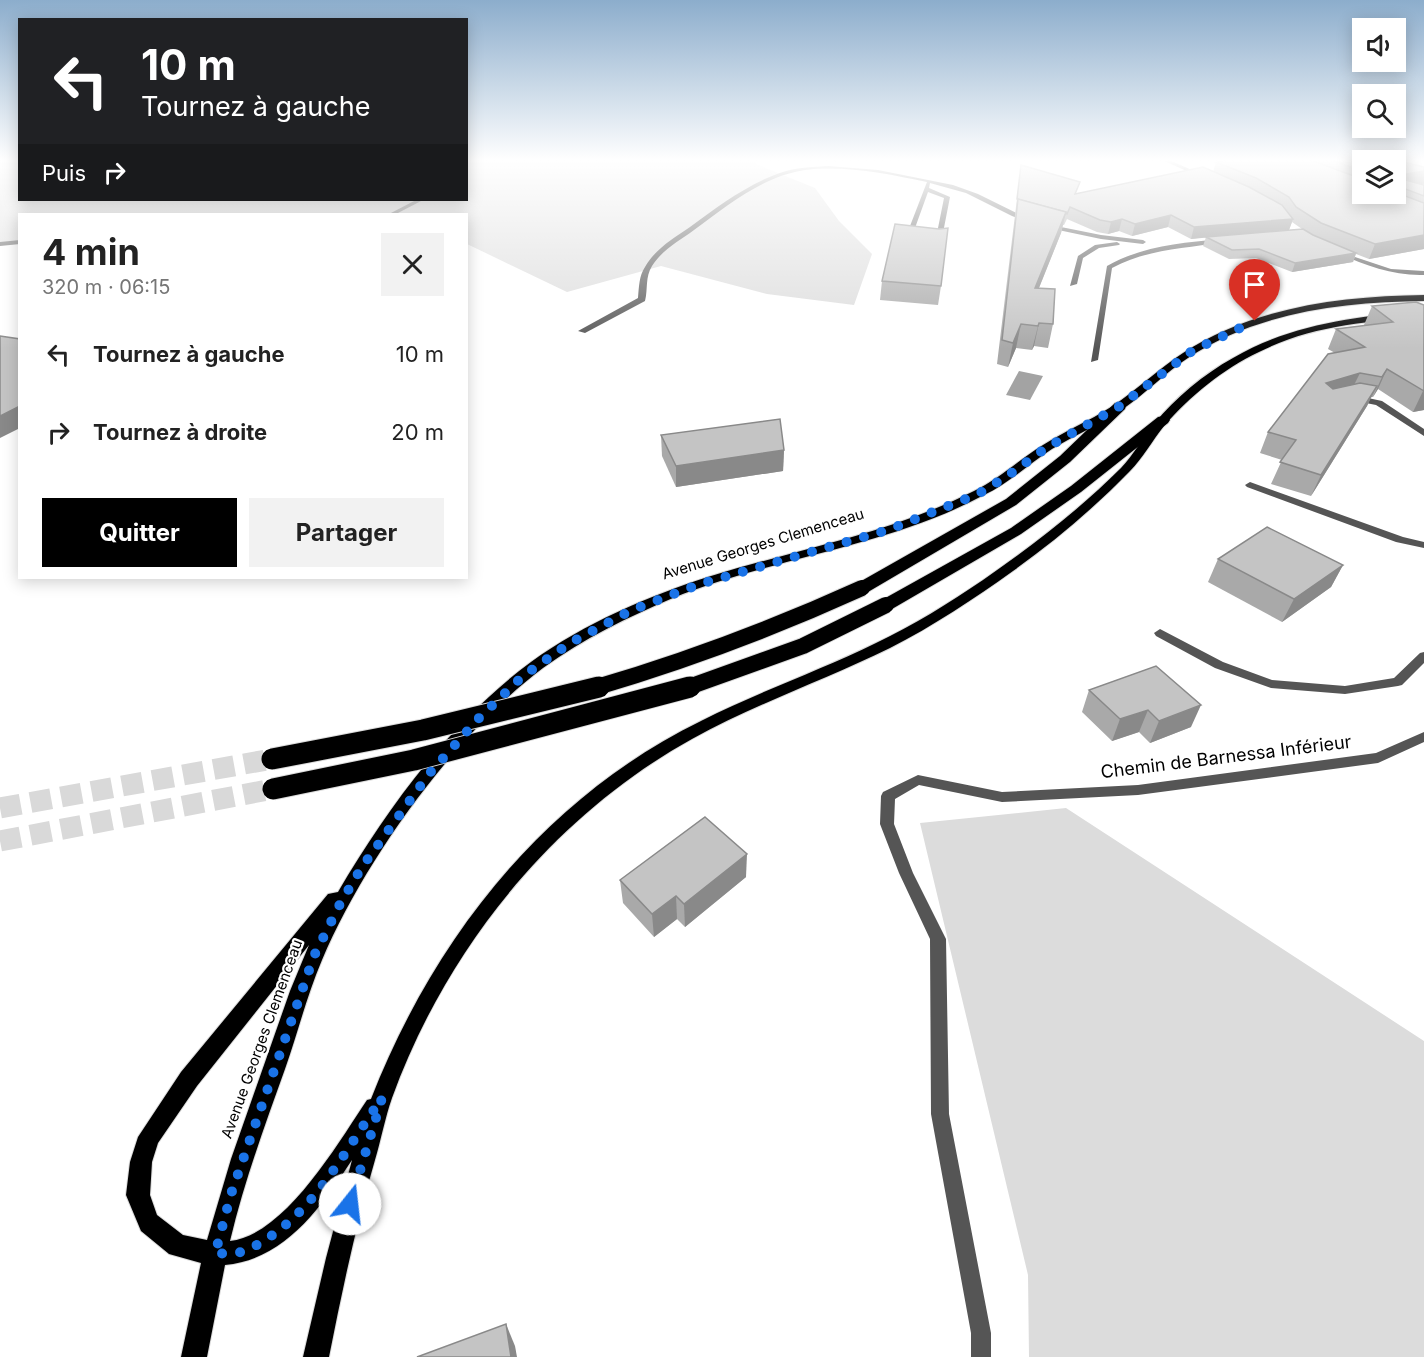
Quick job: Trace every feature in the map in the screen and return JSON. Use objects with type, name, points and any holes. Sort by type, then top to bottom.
[{"type":"highway","points":[[272,759],[432,729],[606,685],[708,654],[759,634],[862,588],[1011,502],[1065,459],[1120,406]]},
{"type":"highway","points":[[273,789],[414,760],[672,693],[803,646],[886,605],[1016,531],[1076,489],[1163,420]]},
{"type":"main road","name":"Avenue Georges Clemenceau","points":[[194,1357],[215,1254],[231,1194],[314,956],[362,867],[429,774],[478,719],[523,676],[570,643],[632,610],[700,584],[888,530],[978,494],[1046,448],[1120,406],[1192,351],[1255,321],[1319,306],[1400,298],[1424,298]]},
{"type":"main road","points":[[316,1357],[344,1226],[382,1098],[418,1016],[474,925],[525,859],[564,822],[627,771],[685,736],[881,646],[929,621],[975,591],[1026,555],[1129,466],[1163,420],[1233,361],[1260,347],[1291,336],[1355,320],[1424,314]]},
{"type":"main road","points":[[362,867],[189,1078],[149,1137],[141,1162],[138,1195],[149,1222],[177,1246],[215,1254],[246,1251],[283,1228],[316,1194],[382,1098]]},
{"type":"street","points":[[582,331],[642,299],[644,276],[656,256],[700,222]]},
{"type":"street","points":[[908,239],[914,222]]},
{"type":"street","points":[[938,243],[942,222]]},
{"type":"street","points":[[1033,222],[1101,237],[1181,246]]},
{"type":"street","points":[[1094,360],[1109,267],[1122,259],[1181,246],[1226,240]]},
{"type":"street","points":[[0,244],[18,242]]},
{"type":"street","points":[[1073,284],[1080,257],[1097,246],[1143,242]]},
{"type":"street","points":[[1334,250],[1376,267],[1412,274],[1424,273]]},
{"type":"street","points":[[1342,400],[1351,398],[1379,403],[1424,433]]},
{"type":"street","points":[[1250,485],[1400,540],[1424,545]]},
{"type":"street","points":[[1161,633],[1220,665],[1271,684],[1345,690],[1398,682],[1424,656]]},
{"type":"street","name":"Chemin de Barnessa Inférieur","points":[[981,1357],[981,1333],[940,1114],[938,939],[906,873],[887,824],[888,796],[918,780],[1002,797],[1138,790],[1378,758],[1422,740],[1424,737]]},
{"type":"shaded area","points":[[0,222],[18,222],[18,242],[0,243]]},
{"type":"shaded area","points":[[468,222],[840,222],[872,254],[854,305],[767,294],[661,266],[567,292],[468,244]]},
{"type":"shaded area","points":[[1019,371],[1043,376],[1030,400],[1006,395]]},
{"type":"shaded area","points":[[1066,808],[1424,1041],[1424,1357],[1029,1357],[1028,1275],[920,823]]},
{"type":"building","points":[[1015,222],[1062,222],[1035,288],[1055,289],[1053,324],[1039,323],[1038,326],[1021,324],[1013,343],[1002,340]]},
{"type":"building","points":[[1185,222],[1252,222],[1194,227]]},
{"type":"building","points":[[1320,222],[1424,222],[1424,235],[1375,244]]},
{"type":"building","points":[[895,224],[948,228],[941,286],[882,281]]},
{"type":"building","points":[[1303,229],[1356,253],[1295,263],[1259,249],[1232,250],[1206,237]]},
{"type":"building","points":[[1416,302],[1424,305],[1424,391],[1387,369],[1382,377],[1360,373],[1326,383],[1333,389],[1360,383],[1377,386],[1321,475],[1280,462],[1296,440],[1268,432],[1328,354],[1365,347],[1336,329],[1393,322],[1372,306]]},
{"type":"building","points":[[0,336],[18,339],[18,407],[0,416]]},
{"type":"building","points":[[780,419],[784,450],[676,466],[661,435]]},
{"type":"building","points":[[1267,527],[1343,565],[1294,599],[1218,559]]},
{"type":"building","points":[[1156,666],[1201,705],[1159,721],[1148,710],[1120,719],[1089,690]]},
{"type":"building","points":[[705,817],[747,854],[684,904],[676,896],[652,914],[620,880]]},
{"type":"building","points":[[506,1324],[511,1357],[417,1357]]},
{"type":"tunnel","points":[[0,808],[272,759]]},
{"type":"tunnel","points":[[0,841],[273,789]]},
{"type":"route","points":[[350,1204],[382,1098],[336,1168],[316,1194],[283,1228],[246,1251],[215,1254],[231,1194],[314,956],[362,867],[429,774],[478,719],[523,676],[570,643],[632,610],[700,584],[888,530],[978,494],[1046,448],[1120,406],[1192,351],[1255,321]]}]
